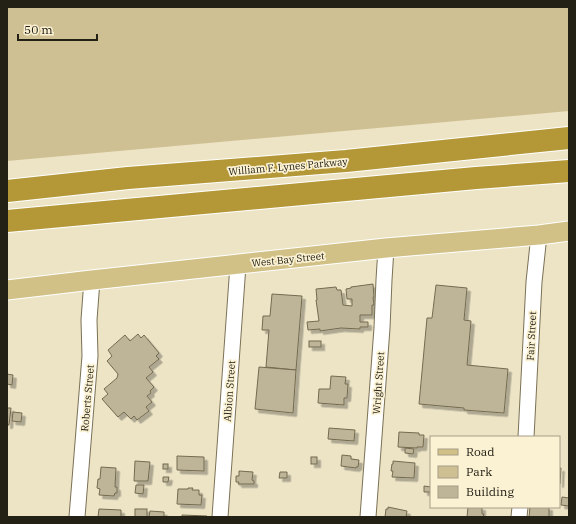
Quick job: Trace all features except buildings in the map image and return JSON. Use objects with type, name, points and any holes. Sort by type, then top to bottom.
[{"type":"highway","name":"William F. Lynes Parkway","points":[[7,190],[128,178],[346,161],[569,138]]},
{"type":"highway","points":[[7,221],[476,178],[569,171]]},
{"type":"main road","name":"West Bay Street","points":[[7,290],[386,248],[539,235],[569,231]]},
{"type":"street","name":"Fair Street","points":[[526,436],[534,282],[539,235]]},
{"type":"street","name":"Wright Street","points":[[368,517],[382,328],[386,248]]},
{"type":"street","name":"Albion Street","points":[[220,517],[238,265]]},
{"type":"street","name":"Roberts Street","points":[[77,517],[90,356],[89,320],[92,280]]},
{"type":"green space","points":[[7,7],[569,7],[569,111],[7,161]]}]
